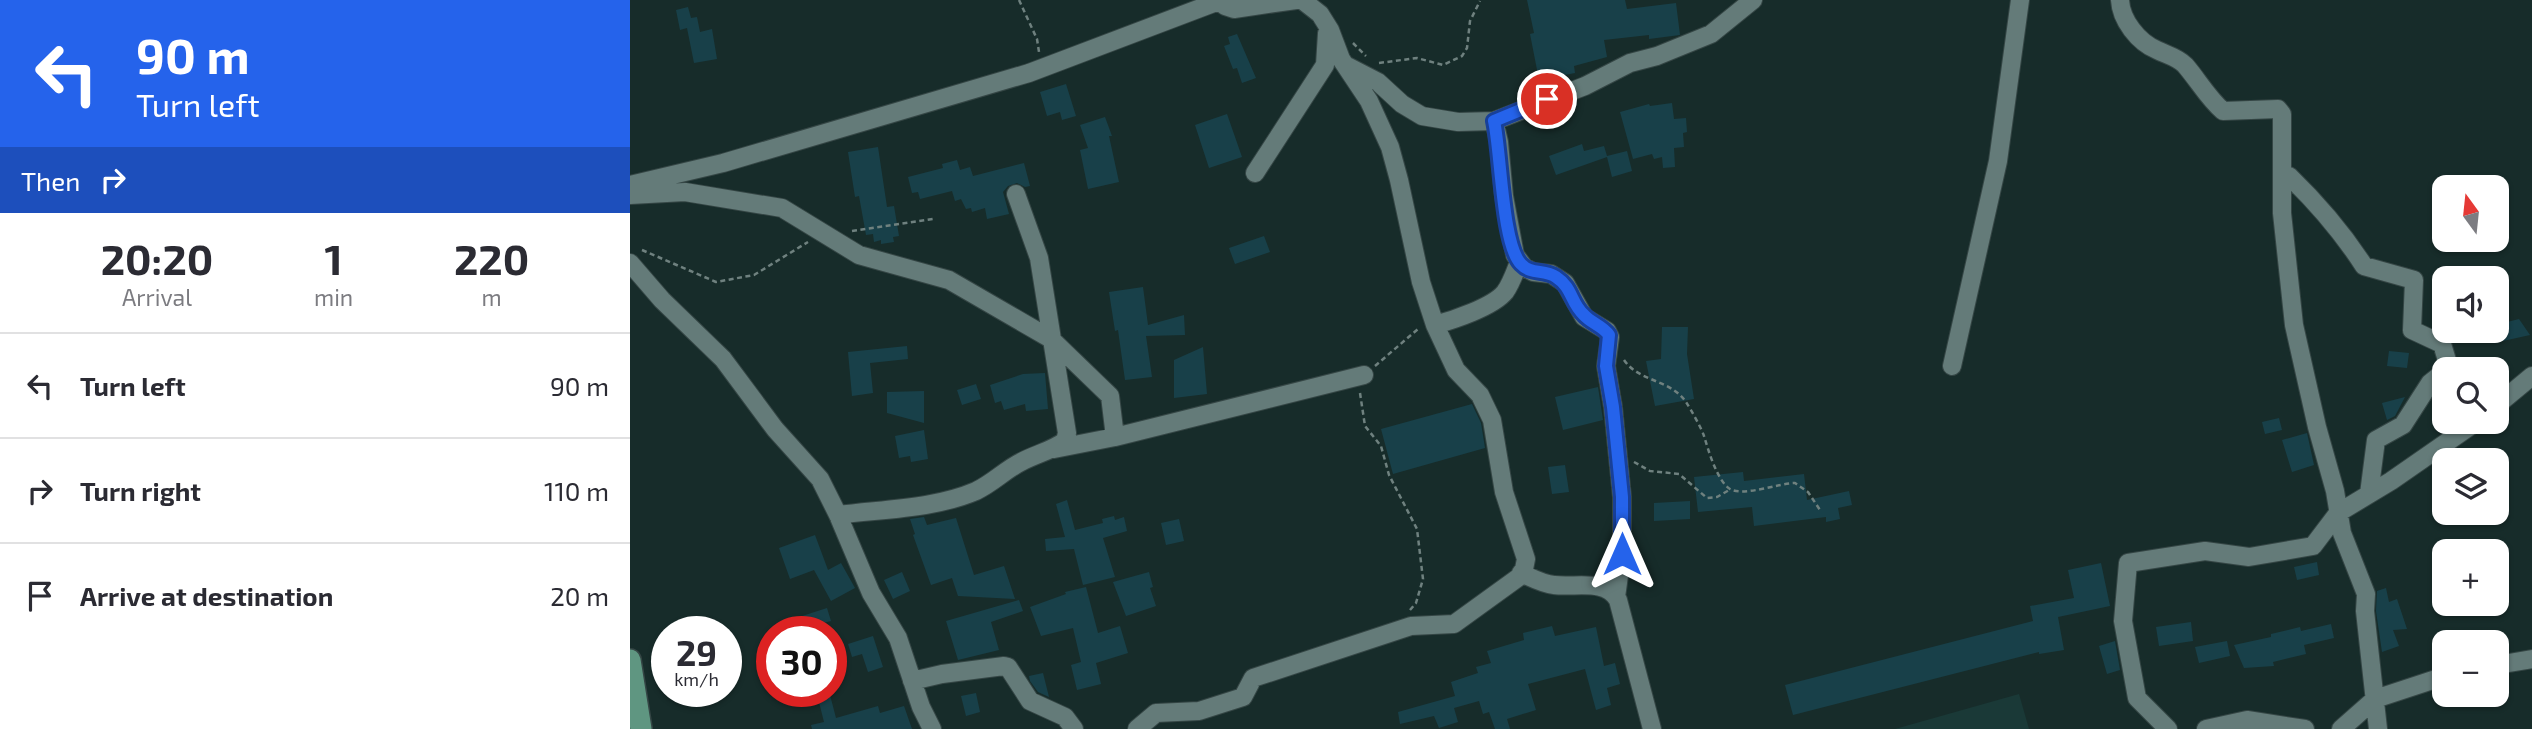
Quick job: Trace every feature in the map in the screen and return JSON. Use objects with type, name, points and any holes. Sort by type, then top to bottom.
[{"type":"main road","points":[[630,660],[641,729]]},
{"type":"street","points":[[630,185],[723,163],[1042,68],[1218,1],[1234,9],[1296,0]]},
{"type":"street","points":[[1137,729],[1159,712],[1190,712],[1243,697],[1253,678],[1322,655],[1410,626],[1454,624],[1472,614],[1521,573],[1526,565],[1525,552],[1504,492],[1492,420],[1480,395],[1456,370],[1434,320],[1422,282],[1390,146],[1368,101],[1341,59],[1317,9],[1302,0]]},
{"type":"street","points":[[1347,66],[1378,82],[1402,104],[1422,116],[1458,122],[1494,121],[1585,86],[1630,63],[1657,56],[1711,34],[1752,0]]},
{"type":"street","points":[[1952,366],[1998,161],[2020,0]]},
{"type":"street","points":[[2120,0],[2122,13],[2130,27],[2153,49],[2171,55],[2184,64],[2223,111],[2268,109],[2278,110],[2282,114],[2283,213],[2294,326],[2347,550],[2366,594],[2365,611],[2378,729]]},
{"type":"street","points":[[1255,173],[1325,65],[1327,26]]},
{"type":"street","points":[[1494,121],[1514,255],[1533,272],[1551,274],[1565,284],[1584,317],[1607,331],[1610,337],[1606,366],[1622,497],[1622,554],[1616,597],[1652,729]]},
{"type":"street","points":[[2289,176],[2343,233],[2364,266],[2414,280],[2412,330],[2442,344],[2446,357]]},
{"type":"street","points":[[630,195],[685,192],[782,208],[859,255],[949,280],[1051,339],[1110,396],[1115,437]]},
{"type":"street","points":[[1017,194],[1040,258],[1067,433],[1065,441],[1054,449]]},
{"type":"street","points":[[635,256],[662,300],[723,359],[775,429],[820,479],[871,593],[898,638],[920,707],[932,729]]},
{"type":"street","points":[[1434,320],[1451,321],[1498,298],[1506,291],[1519,262]]},
{"type":"street","points":[[838,515],[921,505],[953,498],[985,486],[1023,460],[1054,449],[1115,437],[1364,375]]},
{"type":"street","points":[[2509,395],[2532,376]]},
{"type":"street","points":[[2369,494],[2376,440],[2403,425],[2432,381]]},
{"type":"street","points":[[2168,729],[2137,698],[2123,621],[2128,563],[2205,551],[2249,557],[2314,546],[2338,513],[2458,434]]},
{"type":"street","points":[[1521,573],[1548,584],[1598,587],[1616,597]]},
{"type":"street","points":[[2509,663],[2532,659]]},
{"type":"street","points":[[912,681],[942,674],[1008,667],[1030,701],[1065,717],[1073,729]]},
{"type":"street","points":[[2341,729],[2375,699],[2432,680]]},
{"type":"street","points":[[2206,729],[2247,720],[2305,729]]},
{"type":"path","points":[[1019,0],[1037,39],[1042,68]]},
{"type":"path","points":[[1373,65],[1417,58],[1443,65],[1462,56],[1467,48],[1469,21],[1480,2]]},
{"type":"path","points":[[635,256],[716,282],[731,281],[754,275],[805,244],[828,236],[933,219]]},
{"type":"path","points":[[1408,613],[1416,603],[1423,579],[1417,530],[1390,475],[1381,446],[1365,426],[1359,381],[1434,320]]},
{"type":"path","points":[[1610,337],[1628,367],[1675,390],[1687,404],[1702,430],[1710,460],[1731,489]]},
{"type":"path","points":[[1616,452],[1650,471],[1679,474],[1707,498],[1717,498],[1731,489],[1764,489],[1795,483],[1808,492],[1820,510]]},
{"type":"shaded area","points":[[2019,694],[2029,729],[1895,729]]},
{"type":"building","points":[[1527,0],[1625,0],[1627,9],[1676,3],[1680,35],[1604,40],[1607,57],[1574,66],[1575,73],[1539,80]]},
{"type":"building","points":[[688,7],[691,18],[697,17],[700,32],[712,29],[717,59],[694,63],[687,28],[680,30],[676,10]]},
{"type":"building","points":[[1237,34],[1256,78],[1242,83],[1224,46],[1230,44],[1228,37]]},
{"type":"building","points":[[1066,84],[1076,116],[1062,120],[1060,112],[1047,116],[1040,92]]},
{"type":"building","points":[[1672,103],[1674,119],[1686,118],[1687,132],[1683,133],[1684,147],[1674,148],[1675,167],[1663,168],[1662,157],[1654,159],[1652,154],[1633,159],[1620,112],[1649,104]]},
{"type":"building","points":[[1227,114],[1242,157],[1209,168],[1195,125]]},
{"type":"building","points":[[1105,117],[1112,136],[1109,136],[1119,182],[1088,189],[1080,150],[1088,148],[1080,125]]},
{"type":"building","points":[[1582,144],[1584,151],[1604,146],[1607,156],[1627,151],[1632,171],[1612,177],[1607,157],[1556,175],[1549,156]]},
{"type":"building","points":[[878,147],[887,207],[894,206],[899,236],[893,237],[894,242],[881,244],[881,240],[874,242],[873,234],[866,235],[859,196],[855,197],[848,152]]},
{"type":"building","points":[[957,160],[960,170],[970,167],[973,176],[1024,163],[1030,186],[1017,183],[1008,186],[1003,192],[1009,214],[987,219],[985,208],[972,212],[971,208],[966,209],[961,199],[955,201],[952,191],[920,199],[918,192],[912,193],[908,177],[943,168],[942,164]]},
{"type":"building","points":[[1264,236],[1270,252],[1235,264],[1229,248]]},
{"type":"building","points":[[1143,287],[1148,325],[1184,315],[1185,335],[1146,336],[1152,377],[1125,380],[1109,292]]},
{"type":"building","points":[[2519,319],[2530,335],[2509,340],[2509,322]]},
{"type":"building","points":[[1662,327],[1688,327],[1687,354],[1694,399],[1655,406],[1646,361],[1661,359]]},
{"type":"building","points":[[907,346],[908,359],[870,363],[873,393],[852,396],[848,352]]},
{"type":"building","points":[[1203,347],[1207,394],[1174,398],[1174,360]]},
{"type":"building","points":[[2389,351],[2409,353],[2407,368],[2387,366]]},
{"type":"building","points":[[1045,373],[1048,409],[1026,411],[1025,404],[1004,410],[1001,401],[995,403],[990,385],[1023,374]]},
{"type":"building","points":[[976,384],[981,399],[962,405],[957,390]]},
{"type":"building","points":[[1598,387],[1603,420],[1563,430],[1555,397]]},
{"type":"building","points":[[924,391],[924,423],[887,413],[887,392]]},
{"type":"building","points":[[2405,397],[2395,416],[2387,420],[2382,403]]},
{"type":"building","points":[[1472,404],[1481,423],[1485,448],[1393,474],[1381,429]]},
{"type":"building","points":[[2279,418],[2282,430],[2265,434],[2262,422]]},
{"type":"building","points":[[924,430],[928,459],[911,462],[910,456],[899,458],[895,436]]},
{"type":"building","points":[[2307,433],[2314,465],[2292,472],[2282,440]]},
{"type":"building","points":[[1565,465],[1569,492],[1552,494],[1548,467]]},
{"type":"building","points":[[1743,472],[1744,481],[1804,474],[1807,500],[1849,491],[1852,505],[1838,508],[1840,519],[1826,522],[1826,517],[1754,526],[1752,507],[1698,512],[1694,477]]},
{"type":"building","points":[[1067,500],[1075,530],[1103,523],[1102,519],[1114,516],[1115,520],[1124,517],[1127,531],[1103,538],[1115,577],[1083,585],[1074,549],[1046,551],[1045,539],[1065,537],[1056,504]]},
{"type":"building","points":[[1690,501],[1690,519],[1654,521],[1654,503]]},
{"type":"building","points":[[924,517],[927,525],[956,518],[974,575],[1004,566],[1015,599],[958,596],[952,578],[931,585],[910,519]]},
{"type":"building","points":[[1179,519],[1184,541],[1166,545],[1161,523]]},
{"type":"building","points":[[815,535],[828,570],[841,563],[855,588],[831,601],[814,570],[790,579],[779,548]]},
{"type":"building","points":[[2317,562],[2319,575],[2297,580],[2294,567]]},
{"type":"building","points":[[2101,563],[2110,606],[2058,617],[2064,650],[2039,652],[1793,715],[1785,685],[2033,621],[2030,606],[2074,598],[2068,570]]},
{"type":"building","points":[[902,572],[910,591],[893,599],[884,580]]},
{"type":"building","points":[[1149,572],[1153,587],[1150,588],[1156,606],[1126,616],[1113,582]]},
{"type":"building","points":[[1086,587],[1098,633],[1120,626],[1128,653],[1096,663],[1101,684],[1077,690],[1071,665],[1081,662],[1073,628],[1041,636],[1030,607],[1066,594],[1065,592]]},
{"type":"building","points":[[2386,588],[2389,602],[2397,599],[2407,629],[2393,630],[2399,646],[2382,652],[2376,611],[2377,591]]},
{"type":"building","points":[[1019,600],[1023,611],[991,622],[999,650],[958,660],[946,621]]},
{"type":"building","points":[[827,608],[829,616],[802,616]]},
{"type":"building","points":[[2191,622],[2193,641],[2159,646],[2156,627]]},
{"type":"building","points":[[2331,624],[2334,638],[2304,645],[2306,654],[2273,662],[2274,666],[2244,668],[2234,645],[2300,627],[2301,631]]},
{"type":"building","points":[[1552,626],[1555,636],[1596,627],[1604,666],[1615,663],[1620,684],[1607,688],[1611,705],[1596,710],[1585,669],[1528,684],[1536,710],[1507,719],[1510,729],[1495,729],[1489,712],[1483,714],[1479,701],[1454,708],[1458,722],[1439,728],[1434,716],[1400,724],[1398,712],[1455,696],[1451,682],[1478,673],[1476,667],[1491,663],[1487,651],[1524,640],[1523,633]]},
{"type":"building","points":[[873,636],[883,667],[868,672],[862,654],[852,657],[848,644]]},
{"type":"building","points":[[2115,641],[2120,670],[2107,674],[2099,646]]},
{"type":"building","points":[[2227,641],[2230,656],[2199,663],[2195,647]]},
{"type":"building","points":[[1043,673],[1049,697],[1038,692],[1030,681],[1029,676]]},
{"type":"building","points":[[976,693],[980,712],[966,716],[961,696]]},
{"type":"building","points":[[878,706],[880,713],[904,706],[912,729],[812,729],[811,725],[824,722],[820,707],[833,707],[836,718]]},
{"type":"route","points":[[1547,99],[1494,121],[1499,142],[1507,219],[1514,255],[1519,262],[1533,272],[1547,272],[1565,284],[1584,317],[1606,330],[1609,335],[1606,366],[1615,419],[1617,465],[1622,497],[1622,554]]}]
